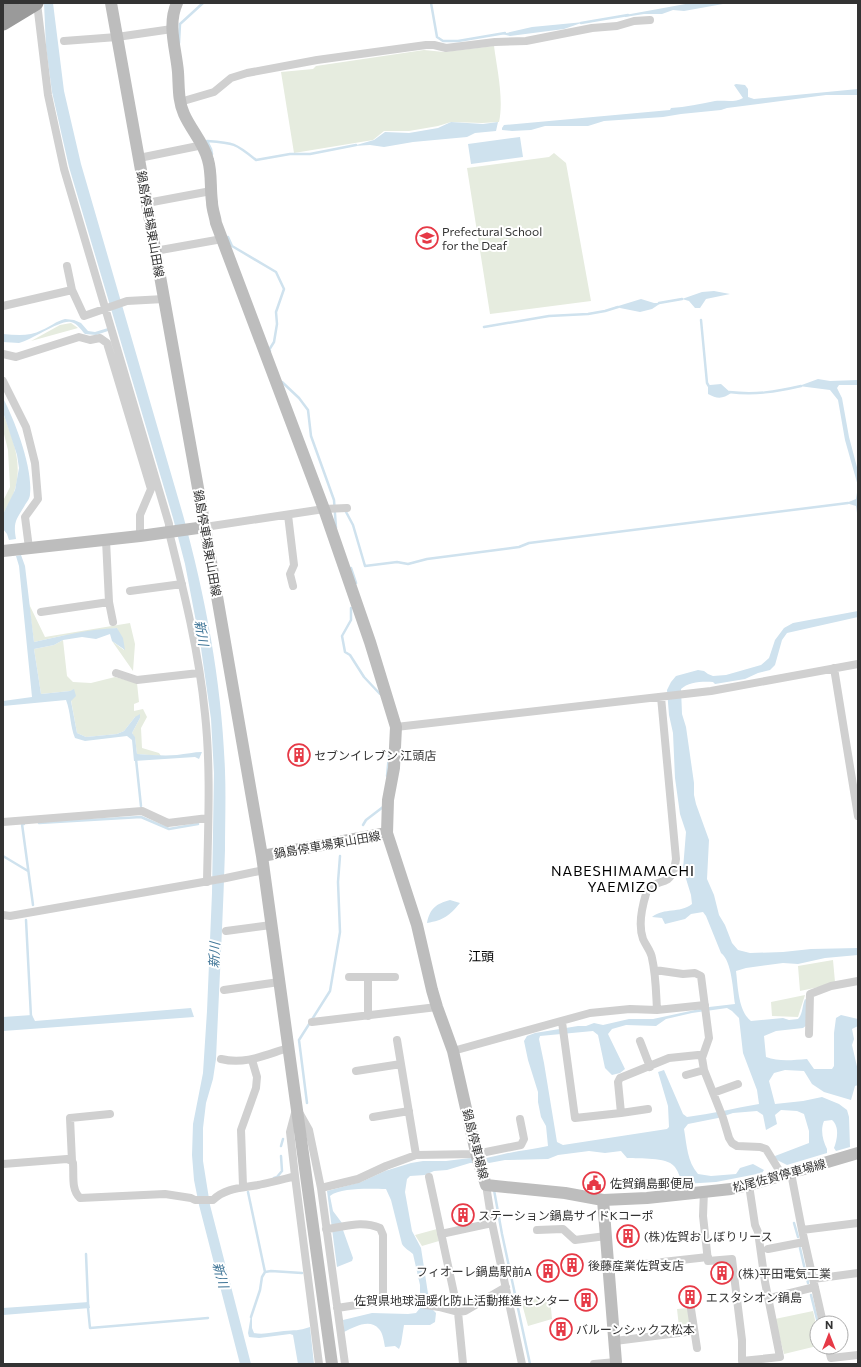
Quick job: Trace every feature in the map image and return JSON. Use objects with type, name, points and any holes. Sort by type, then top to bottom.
[{"type":"highway","points":[[3,8],[12,3]]},
{"type":"highway","points":[[3,23],[36,3]]},
{"type":"main road","name":"鍋島停車場東山田線","points":[[111,3],[205,527],[262,856],[387,833],[388,800],[394,768],[396,727],[370,642],[337,508],[222,239],[212,203],[209,161],[205,148],[190,129],[183,112],[184,101],[178,94],[178,73],[172,30],[174,10],[177,3]]},
{"type":"main road","points":[[3,551],[140,536],[205,527]]},
{"type":"main road","name":"鍋島停車場線","points":[[387,833],[417,925],[437,1007],[453,1050],[478,1159],[486,1185],[565,1193],[603,1200]]},
{"type":"main road","points":[[262,856],[332,1364]]},
{"type":"main road","name":"松尾佐賀停車場線","points":[[603,1200],[647,1198],[731,1189],[858,1153]]},
{"type":"main road","points":[[603,1200],[616,1362]]},
{"type":"street","points":[[36,3],[48,95],[62,161],[172,532],[190,616],[205,714],[208,757],[208,881]]},
{"type":"street","points":[[184,101],[214,92],[231,78],[247,73],[317,60],[426,45],[446,48],[526,40],[592,28],[617,26],[634,21],[650,20]]},
{"type":"street","points":[[64,41],[117,37],[172,30]]},
{"type":"street","points":[[139,158],[203,145]]},
{"type":"street","points":[[147,203],[211,191]]},
{"type":"street","points":[[155,250],[222,239]]},
{"type":"street","points":[[67,266],[72,290],[84,316],[123,302],[164,299]]},
{"type":"street","points":[[3,306],[72,290]]},
{"type":"street","points":[[3,354],[16,357],[79,337],[90,340],[100,338],[107,343],[151,489],[140,515],[140,536]]},
{"type":"street","points":[[3,381],[26,427],[35,463],[38,499],[25,517],[29,548]]},
{"type":"street","points":[[205,527],[337,508]]},
{"type":"street","points":[[288,515],[294,565],[290,574],[293,586]]},
{"type":"street","points":[[106,540],[110,602],[113,622]]},
{"type":"street","points":[[130,591],[182,584]]},
{"type":"street","points":[[41,612],[110,602]]},
{"type":"street","points":[[396,727],[712,691],[858,664]]},
{"type":"street","points":[[834,668],[858,816]]},
{"type":"street","points":[[116,673],[137,680],[199,673]]},
{"type":"street","points":[[657,1010],[655,970],[652,956],[643,939],[641,928],[646,892],[650,887],[668,878],[674,870],[676,859],[663,696]]},
{"type":"street","points":[[3,822],[142,811],[168,823],[208,818]]},
{"type":"street","points":[[3,915],[10,916],[264,870]]},
{"type":"street","points":[[226,931],[271,925]]},
{"type":"street","points":[[655,970],[683,974],[695,973],[701,976],[709,1038],[702,1055],[704,1070],[732,1143],[737,1146],[760,1147],[766,1149],[786,1174],[802,1230],[821,1315]]},
{"type":"street","points":[[349,977],[395,977]]},
{"type":"street","points":[[368,977],[368,1016]]},
{"type":"street","points":[[809,1034],[810,994],[831,986],[858,981]]},
{"type":"street","points":[[224,990],[279,982]]},
{"type":"street","points":[[312,1022],[437,1007]]},
{"type":"street","points":[[453,1050],[552,1023],[562,1024],[590,1013],[630,1009],[657,1010],[706,1008]]},
{"type":"street","points":[[562,1024],[575,1118],[648,1109]]},
{"type":"street","points":[[397,1040],[416,1156]]},
{"type":"street","points":[[640,1041],[650,1067]]},
{"type":"street","points":[[221,1059],[240,1061],[252,1060],[288,1048]]},
{"type":"street","points":[[621,1113],[618,1082],[620,1078],[669,1058],[702,1055]]},
{"type":"street","points":[[243,1186],[242,1130],[256,1088],[257,1077],[252,1060]]},
{"type":"street","points":[[356,1072],[401,1064]]},
{"type":"street","points":[[686,1075],[704,1070]]},
{"type":"street","points":[[713,1094],[738,1084]]},
{"type":"street","points":[[296,1108],[290,1132],[319,1364]]},
{"type":"street","points":[[296,1108],[310,1130],[321,1188],[345,1364]]},
{"type":"street","points":[[373,1117],[409,1111]]},
{"type":"street","points":[[110,1114],[70,1118],[74,1189],[80,1198],[165,1194],[196,1200],[213,1200],[218,1195],[243,1186],[255,1185],[295,1176]]},
{"type":"street","points":[[321,1188],[358,1179],[386,1166],[416,1156],[478,1159],[522,1145],[524,1139],[520,1119]]},
{"type":"street","points":[[3,1164],[67,1159],[72,1160]]},
{"type":"street","points":[[429,1177],[458,1312],[463,1364]]},
{"type":"street","points":[[486,1185],[492,1223],[522,1364]]},
{"type":"street","points":[[704,1191],[703,1216],[708,1261],[732,1259],[742,1340],[742,1361],[780,1357],[765,1282],[758,1232],[755,1225],[749,1185]]},
{"type":"street","points":[[441,1234],[492,1223]]},
{"type":"street","points":[[802,1230],[858,1223]]},
{"type":"street","points":[[327,1229],[354,1224],[371,1224],[380,1228],[383,1235],[383,1301]]},
{"type":"street","points":[[537,1230],[563,1229],[575,1240],[606,1236]]},
{"type":"street","points":[[768,1249],[804,1242]]},
{"type":"street","points":[[608,1268],[708,1257]]},
{"type":"street","points":[[774,1297],[814,1283],[858,1273]]},
{"type":"street","points":[[337,1308],[383,1301],[401,1301],[439,1307],[458,1312],[465,1311],[506,1287]]},
{"type":"street","points":[[691,1309],[697,1348]]},
{"type":"street","points":[[615,1341],[694,1331]]},
{"type":"street","points":[[830,1355],[831,1358],[858,1355]]},
{"type":"street","points":[[594,1364],[616,1362]]},
{"type":"shaded area","points":[[494,46],[501,104],[499,122],[451,122],[409,131],[384,131],[373,140],[294,153],[281,72],[313,69],[316,66],[424,50],[444,52]]},
{"type":"shaded area","points":[[554,153],[566,163],[591,301],[490,314],[467,168],[549,157]]},
{"type":"shaded area","points":[[71,323],[78,328],[31,341],[60,325]]},
{"type":"shaded area","points":[[3,413],[10,431],[18,469],[14,492],[3,514],[3,501],[10,487],[8,450],[3,430]]},
{"type":"shaded area","points":[[29,604],[45,637],[130,623],[135,644],[133,671],[112,641],[124,650],[117,628],[61,636],[34,642]]},
{"type":"shaded area","points":[[63,640],[67,676],[73,682],[91,683],[115,677],[137,683],[139,702],[134,704],[134,711],[143,709],[147,717],[141,728],[142,748],[159,753],[161,756],[137,754],[135,738],[132,733],[140,718],[135,717],[124,731],[117,734],[86,737],[77,733],[71,700],[74,690],[41,694],[34,649],[54,645]]},
{"type":"shaded area","points":[[833,960],[835,982],[800,991],[798,966]]},
{"type":"shaded area","points":[[805,995],[798,1017],[772,1016],[771,1002]]},
{"type":"shaded area","points":[[437,1229],[439,1241],[422,1246],[415,1235]]},
{"type":"shaded area","points":[[550,1297],[552,1319],[528,1326],[521,1300]]},
{"type":"shaded area","points":[[688,1308],[690,1326],[679,1327],[677,1309]]},
{"type":"shaded area","points":[[813,1311],[814,1315],[809,1315],[809,1348],[784,1354],[775,1319]]},
{"type":"water","name":"新川","points":[[44,3],[53,3],[64,91],[81,164],[183,515],[199,578],[212,642],[223,738],[225,771],[225,850],[216,1059],[213,1079],[206,1103],[203,1128],[203,1161],[210,1205],[251,1364],[240,1364],[199,1205],[194,1180],[192,1155],[193,1124],[203,1073],[212,893],[214,773],[211,719],[201,648],[185,564],[173,518],[69,167],[52,92],[46,47]]},
{"type":"water","points":[[691,3],[738,3],[723,4],[684,11],[673,10],[662,14],[644,14],[625,17],[625,15]]},
{"type":"water","points":[[584,22],[564,29],[510,36],[502,34],[532,27]]},
{"type":"water","points":[[734,85],[745,85],[748,89],[748,97],[754,99],[858,89],[858,95],[826,95],[663,117],[604,121],[588,126],[545,126],[531,130],[502,130],[504,125],[670,110],[671,108],[715,101],[740,100],[743,98]]},
{"type":"water","points":[[451,122],[483,124],[498,122],[496,131],[475,133],[467,137],[413,142],[384,147],[370,145],[353,146],[374,140],[385,132],[409,133],[438,128]]},
{"type":"water","points":[[520,137],[523,157],[471,164],[468,144]]},
{"type":"water","points":[[714,291],[730,294],[706,299],[700,308],[695,308],[689,301],[682,299],[702,292]]},
{"type":"water","points":[[641,299],[654,303],[661,303],[652,309],[640,312],[615,307]]},
{"type":"water","points":[[65,319],[74,320],[81,323],[88,331],[95,332],[108,328],[108,331],[96,335],[85,334],[75,324],[66,322],[19,343],[3,342],[3,334],[32,334]]},
{"type":"water","points":[[818,379],[830,381],[858,380],[858,385],[839,385],[837,388],[842,398],[849,437],[858,471],[858,486],[845,440],[838,400],[830,390],[799,386]]},
{"type":"water","points":[[721,384],[731,393],[720,398],[708,394],[708,387],[710,385]]},
{"type":"water","points":[[3,398],[13,419],[22,445],[29,471],[30,483],[30,497],[19,514],[15,525],[16,539],[9,540],[3,529],[3,514],[15,490],[19,468],[17,455],[3,412]]},
{"type":"water","points":[[858,486],[858,520],[856,506],[846,503],[856,499]]},
{"type":"water","points":[[21,555],[25,566],[34,642],[86,631],[117,628],[123,638],[125,650],[112,641],[110,634],[96,639],[82,637],[63,640],[54,645],[34,649],[41,694],[70,691],[74,689],[76,696],[71,701],[77,733],[86,737],[117,734],[124,731],[135,717],[140,714],[140,718],[132,733],[135,737],[137,754],[177,755],[202,752],[199,759],[195,757],[134,761],[132,740],[127,736],[85,741],[75,738],[66,700],[3,706],[3,701],[32,697],[19,566],[16,556]]},
{"type":"water","points":[[858,611],[858,617],[787,633],[782,640],[775,665],[770,670],[758,673],[745,679],[715,684],[713,682],[692,683],[684,687],[681,689],[682,714],[686,727],[694,783],[694,795],[709,840],[707,879],[714,895],[719,915],[725,925],[732,943],[738,950],[750,953],[858,948],[858,955],[825,958],[798,964],[783,963],[746,968],[736,971],[741,1005],[743,1011],[751,1021],[783,1018],[789,1020],[798,1019],[801,1015],[805,999],[807,1000],[807,1025],[803,1028],[776,1031],[764,1036],[766,1057],[771,1059],[807,1059],[814,1069],[832,1069],[834,1066],[834,1033],[836,1018],[841,1015],[858,1019],[858,1026],[852,1029],[854,1039],[852,1045],[858,1071],[858,1085],[855,1086],[851,1100],[824,1092],[812,1084],[804,1071],[785,1070],[774,1073],[769,1081],[775,1104],[822,1097],[839,1104],[847,1110],[849,1117],[850,1147],[836,1151],[834,1148],[837,1137],[835,1123],[832,1120],[824,1121],[822,1132],[827,1153],[787,1165],[775,1159],[775,1156],[809,1143],[809,1131],[804,1114],[797,1111],[781,1110],[775,1115],[777,1124],[766,1130],[763,1115],[757,1111],[733,1113],[718,1118],[688,1124],[684,1129],[690,1159],[698,1174],[711,1176],[736,1174],[740,1168],[753,1164],[764,1170],[762,1173],[716,1182],[683,1184],[677,1170],[670,1163],[659,1160],[627,1158],[621,1151],[605,1153],[589,1151],[558,1155],[548,1159],[505,1160],[489,1163],[470,1163],[447,1170],[434,1171],[425,1175],[410,1176],[407,1179],[405,1192],[412,1231],[421,1248],[429,1300],[425,1302],[420,1300],[420,1285],[413,1254],[402,1244],[391,1200],[386,1189],[357,1189],[341,1191],[330,1196],[333,1211],[342,1223],[353,1258],[352,1261],[337,1267],[327,1191],[361,1182],[385,1171],[411,1163],[470,1158],[483,1159],[548,1146],[546,1126],[541,1117],[538,1092],[524,1041],[527,1036],[535,1033],[586,1026],[594,1023],[603,1025],[629,1019],[653,1019],[709,1007],[735,1004],[728,963],[721,953],[703,912],[691,914],[685,919],[665,924],[662,918],[652,917],[662,912],[682,909],[692,904],[691,895],[683,869],[686,832],[680,814],[675,778],[673,733],[669,715],[667,690],[676,676],[698,670],[704,671],[713,676],[726,675],[761,665],[769,658],[775,640],[784,628],[793,623]],"holes":[[[727,1008],[739,1018],[743,1053],[757,1090],[759,1104],[687,1117],[683,1114],[664,1070],[658,1072],[668,1106],[669,1127],[667,1129],[563,1145],[557,1142],[539,1039],[540,1036],[593,1031],[598,1035],[605,1068],[612,1075],[620,1073],[625,1069],[608,1034],[612,1029],[626,1025],[656,1026],[666,1019],[692,1013]]]},
{"type":"water","points":[[450,900],[460,903],[446,917],[427,923],[434,907]]},
{"type":"water","points":[[191,1008],[194,1017],[3,1031],[3,1017],[32,1015],[35,1021]]},
{"type":"water","points":[[89,1302],[90,1308],[3,1315],[3,1308]]},
{"type":"water","points":[[420,1308],[432,1309],[436,1313],[435,1322],[430,1325],[404,1325],[399,1349],[395,1346],[385,1347],[380,1331],[371,1324],[362,1324],[344,1332],[343,1320],[372,1313],[416,1313]]},
{"type":"water","points":[[251,1315],[254,1333],[262,1334],[299,1330],[310,1327],[314,1364],[298,1364],[293,1335],[290,1334],[259,1338],[249,1337],[248,1333]]},
{"type":"waterway","points":[[179,43],[180,24],[203,3]]},
{"type":"waterway","points":[[431,3],[437,37],[443,41],[458,41],[505,33]]},
{"type":"waterway","points":[[581,23],[628,15]]},
{"type":"waterway","points":[[207,141],[229,143],[243,150],[256,160],[290,154],[310,154],[356,145]]},
{"type":"waterway","points":[[207,141],[212,154]]},
{"type":"waterway","points":[[228,237],[232,246],[276,272],[284,289],[276,312],[277,324],[274,342],[269,350],[270,351]]},
{"type":"waterway","points":[[659,303],[682,299]]},
{"type":"waterway","points":[[484,327],[549,316],[588,314],[618,307]]},
{"type":"waterway","points":[[701,320],[707,383],[710,388]]},
{"type":"waterway","points":[[282,382],[299,398],[308,410],[311,436],[334,500],[336,528]]},
{"type":"waterway","points":[[729,392],[765,392],[801,386]]},
{"type":"waterway","points":[[345,510],[353,525],[365,566],[397,562],[408,564],[427,559],[519,547],[529,543],[848,503]]},
{"type":"waterway","points":[[351,568],[356,583]]},
{"type":"waterway","points":[[351,608],[351,620],[342,636],[345,652],[350,655],[364,677],[380,694]]},
{"type":"waterway","points":[[387,776],[389,755]]},
{"type":"waterway","points":[[136,759],[141,806]]},
{"type":"waterway","points":[[363,825],[366,820],[383,807]]},
{"type":"waterway","points":[[39,823],[141,817],[169,829],[198,824]]},
{"type":"waterway","points":[[24,824],[22,824],[33,905]]},
{"type":"waterway","points":[[3,856],[28,871]]},
{"type":"waterway","points":[[307,1103],[299,1040],[330,991],[340,932],[338,882],[340,856]]},
{"type":"waterway","points":[[26,920],[31,1017]]},
{"type":"waterway","points":[[281,1146],[283,1139]]},
{"type":"waterway","points":[[274,1178],[277,1177],[282,1171],[281,1156]]},
{"type":"waterway","points":[[494,1190],[530,1364]]},
{"type":"waterway","points":[[248,1192],[265,1272]]},
{"type":"waterway","points":[[794,1223],[798,1237]]},
{"type":"waterway","points":[[800,1248],[808,1283]]},
{"type":"waterway","points":[[86,1254],[87,1305],[90,1328],[208,1318]]},
{"type":"waterway","points":[[251,1317],[260,1290],[262,1277],[265,1272],[302,1273]]},
{"type":"waterway","points":[[811,1295],[816,1315]]},
{"type":"place","name":"Prefectural School for the Deaf","points":[[427,238]]},
{"type":"place","name":"セブンイレブン 江頭店","points":[[299,755]]},
{"type":"place","name":"佐賀鍋島郵便局","points":[[594,1183]]},
{"type":"place","name":"ステーション鍋島サイドKコーポ","points":[[463,1215]]},
{"type":"place","name":"(株)佐賀おしぼりリース","points":[[628,1236]]},
{"type":"place","name":"後藤産業佐賀支店","points":[[572,1265]]},
{"type":"place","name":"フィオーレ鍋島駅前A","points":[[548,1271]]},
{"type":"place","name":"(株)平田電気工業","points":[[722,1273]]},
{"type":"place","name":"エスタシオン鍋島","points":[[690,1297]]},
{"type":"place","name":"佐賀県地球温暖化防止活動推進センター","points":[[586,1300]]},
{"type":"place","name":"バルーンシックス松本","points":[[561,1329]]},
{"type":"district","name":"NABESHIMAMACHI YAEMIZO","points":[[623,878]]},
{"type":"district","name":"江頭","points":[[481,956]]}]
